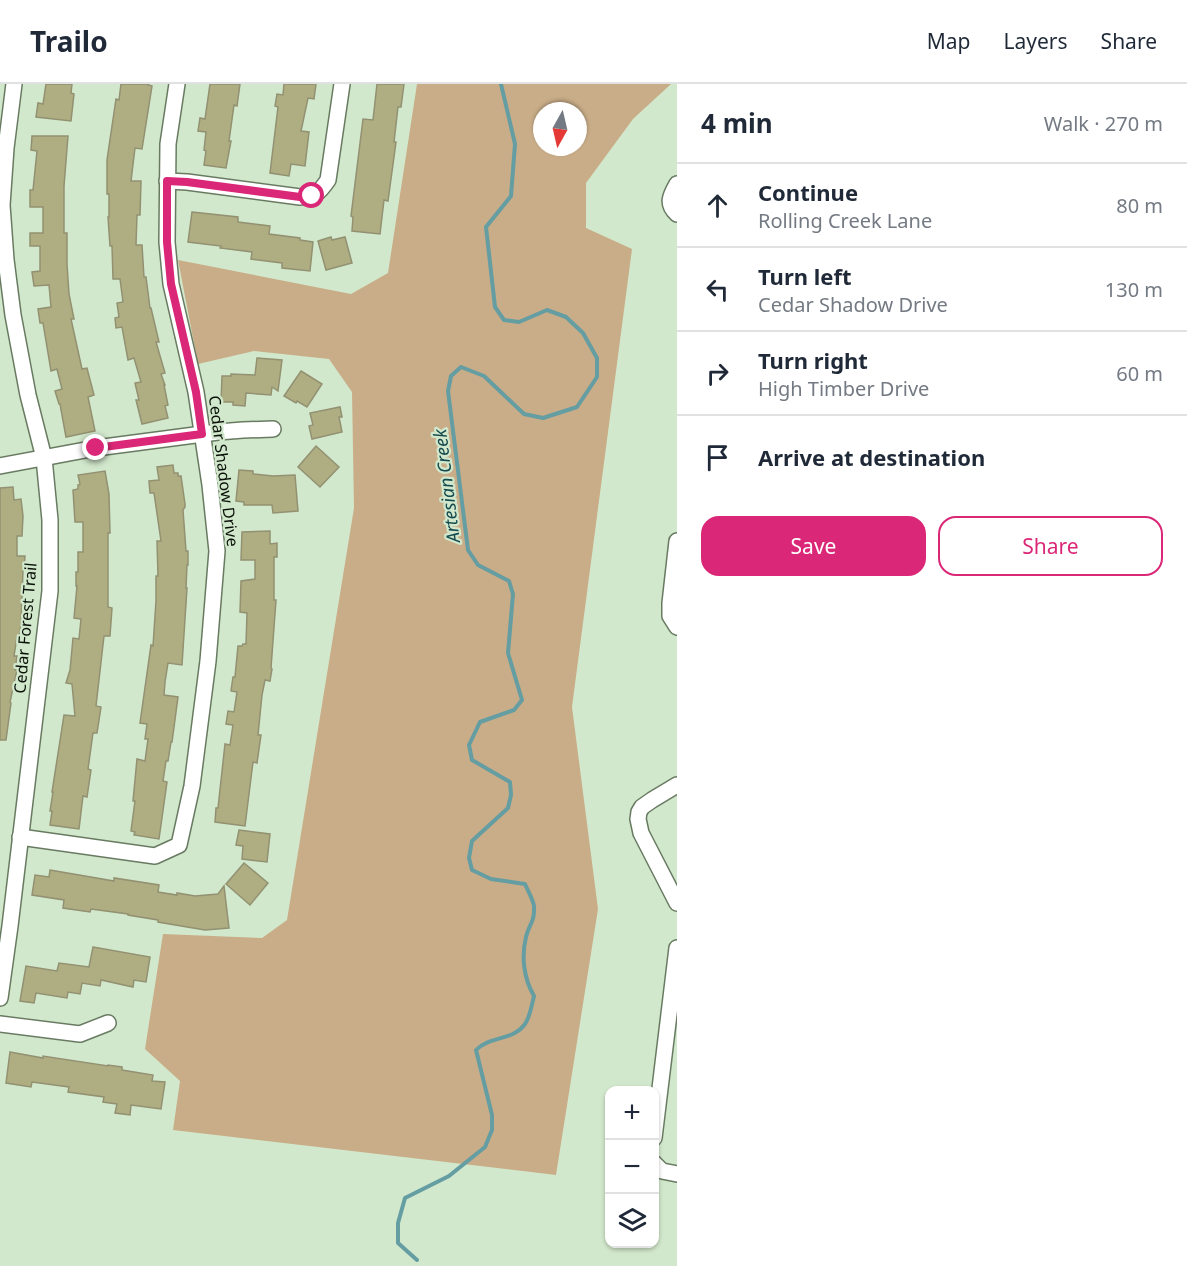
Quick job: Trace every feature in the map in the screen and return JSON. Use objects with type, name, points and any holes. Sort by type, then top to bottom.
[{"type":"street","name":"Cedar Forest Trail","points":[[0,998],[50,591],[50,520],[44,458],[13,315],[2,205],[14,84]]},
{"type":"street","name":"Cedar Shadow Drive","points":[[20,837],[155,856],[179,845],[192,786],[208,661],[217,551],[196,392],[171,284],[167,242],[168,144],[177,84]]},
{"type":"street","points":[[167,181],[300,197],[312,196],[321,191],[328,180],[342,84]]},
{"type":"street","points":[[677,184],[670,198],[671,207],[677,214]]},
{"type":"street","points":[[0,466],[96,448],[202,434],[273,429]]},
{"type":"street","points":[[677,541],[670,616],[677,627]]},
{"type":"street","points":[[677,785],[642,807],[638,819],[641,833],[677,903]]},
{"type":"street","points":[[659,1097],[677,948]]},
{"type":"street","points":[[0,1024],[80,1034],[108,1023]]},
{"type":"street","points":[[659,1168],[662,1171],[677,1174]]},
{"type":"shaded area","points":[[417,84],[671,84],[633,119],[586,183],[586,228],[632,249],[572,707],[598,909],[556,1175],[173,1130],[180,1081],[145,1049],[163,934],[262,938],[287,920],[354,508],[352,392],[329,359],[254,351],[198,364],[178,260],[351,294],[388,273]]},
{"type":"building","points":[[46,84],[72,84],[71,93],[74,94],[71,121],[36,117],[38,103],[43,104]]},
{"type":"building","points":[[121,84],[152,86],[142,149],[135,148],[131,181],[141,181],[136,245],[142,245],[144,277],[146,277],[150,308],[159,342],[156,342],[165,373],[161,374],[165,385],[168,405],[165,406],[168,418],[142,424],[136,400],[139,400],[135,383],[141,382],[134,358],[128,360],[122,327],[116,328],[115,318],[119,317],[117,303],[123,302],[120,279],[113,279],[108,217],[107,160],[116,99],[119,100]]},
{"type":"building","points":[[210,84],[240,84],[237,106],[234,105],[226,168],[204,165],[206,132],[198,131],[200,118],[205,119]]},
{"type":"building","points":[[284,84],[316,84],[314,99],[308,98],[301,131],[309,132],[305,166],[291,164],[289,176],[270,173],[278,107],[275,106],[277,94],[283,95]]},
{"type":"building","points":[[377,84],[404,84],[401,107],[398,107],[388,201],[384,200],[380,234],[352,231],[353,217],[351,216],[363,119],[373,120]]},
{"type":"building","points":[[32,136],[68,136],[64,186],[64,233],[67,233],[69,294],[74,319],[71,319],[82,369],[87,368],[94,395],[88,397],[95,431],[66,437],[60,404],[55,391],[62,389],[57,369],[51,371],[43,323],[40,323],[38,309],[51,307],[49,285],[34,286],[32,272],[40,271],[40,246],[30,246],[30,233],[43,233],[43,207],[30,207],[30,190],[33,190],[37,151],[31,150]]},
{"type":"building","points":[[192,212],[238,217],[238,222],[270,226],[269,234],[313,242],[310,271],[282,268],[282,263],[251,259],[252,252],[188,242]]},
{"type":"building","points":[[331,237],[332,240],[345,237],[352,263],[326,270],[318,241]]},
{"type":"building","points":[[257,358],[282,360],[278,391],[272,387],[271,395],[246,393],[245,406],[233,405],[233,402],[221,402],[222,376],[255,375]]},
{"type":"building","points":[[301,371],[322,384],[307,407],[284,396]]},
{"type":"building","points":[[340,407],[342,432],[312,439],[309,426],[313,425],[310,413]]},
{"type":"building","points":[[316,446],[339,467],[320,487],[298,467]]},
{"type":"building","points":[[173,465],[174,473],[181,476],[188,565],[182,665],[168,663],[165,682],[164,695],[178,697],[172,742],[163,781],[167,782],[159,839],[134,835],[135,832],[131,831],[137,759],[145,761],[148,739],[145,739],[147,724],[140,723],[151,645],[153,646],[156,576],[158,576],[157,541],[161,541],[154,493],[150,493],[149,481],[159,480],[157,467]]},
{"type":"building","points":[[239,470],[273,476],[295,475],[298,511],[273,513],[272,505],[244,505],[244,502],[236,501]]},
{"type":"building","points":[[105,471],[109,494],[108,607],[112,608],[110,636],[104,636],[96,706],[101,707],[97,733],[93,733],[88,769],[91,770],[87,797],[83,796],[79,829],[50,825],[52,792],[64,715],[75,716],[72,684],[66,683],[70,670],[73,638],[79,639],[81,619],[74,618],[78,552],[83,552],[83,522],[75,522],[73,490],[78,489],[80,484],[78,475]]},
{"type":"building","points":[[13,487],[14,500],[21,499],[23,516],[22,536],[17,536],[17,556],[25,556],[21,625],[14,656],[17,656],[15,670],[17,670],[10,702],[6,740],[0,740],[0,488]]},
{"type":"building","points":[[270,531],[270,544],[277,543],[277,557],[274,557],[274,600],[276,600],[272,669],[270,681],[265,680],[262,695],[258,735],[261,735],[257,763],[253,762],[245,826],[215,822],[225,744],[230,745],[233,725],[226,724],[228,711],[234,712],[237,692],[231,691],[233,677],[235,677],[238,646],[246,644],[247,613],[240,612],[241,581],[255,579],[255,560],[241,560],[242,532]]},
{"type":"building","points":[[239,830],[270,834],[267,862],[242,859],[243,846],[236,845]]},
{"type":"building","points":[[244,863],[268,883],[250,905],[226,884]]},
{"type":"building","points":[[50,870],[114,881],[114,878],[159,885],[158,892],[177,895],[177,893],[195,896],[218,894],[224,886],[229,928],[205,930],[128,914],[63,908],[64,900],[32,895],[35,875],[49,877]]},
{"type":"building","points":[[93,947],[150,957],[146,982],[134,980],[133,987],[101,980],[100,986],[82,983],[80,994],[68,992],[67,998],[36,993],[34,1003],[20,1001],[26,966],[57,971],[59,963],[89,967]]},
{"type":"building","points":[[10,1052],[122,1067],[122,1070],[153,1075],[152,1081],[165,1082],[161,1109],[131,1105],[130,1115],[115,1113],[117,1104],[103,1102],[104,1097],[68,1092],[69,1087],[32,1082],[31,1087],[6,1083]]},
{"type":"waterway","name":"Artesian Creek","points":[[417,1260],[398,1243],[398,1223],[405,1198],[449,1176],[485,1147],[492,1130],[492,1115],[476,1050],[487,1042],[508,1036],[520,1029],[528,1018],[534,996],[526,975],[524,960],[524,945],[534,911],[525,884],[491,879],[472,870],[469,858],[472,841],[508,808],[511,795],[510,782],[472,760],[469,745],[480,722],[514,710],[522,700],[508,653],[513,594],[509,581],[478,565],[468,550],[448,391],[451,376],[461,367],[484,376],[524,414],[543,418],[577,407],[597,377],[597,358],[583,333],[566,317],[547,310],[519,322],[504,320],[495,307],[486,227],[511,196],[515,144],[501,84]]},
{"type":"route","points":[[96,448],[202,434],[196,392],[171,284],[167,242],[167,181],[300,197],[312,196]]}]
